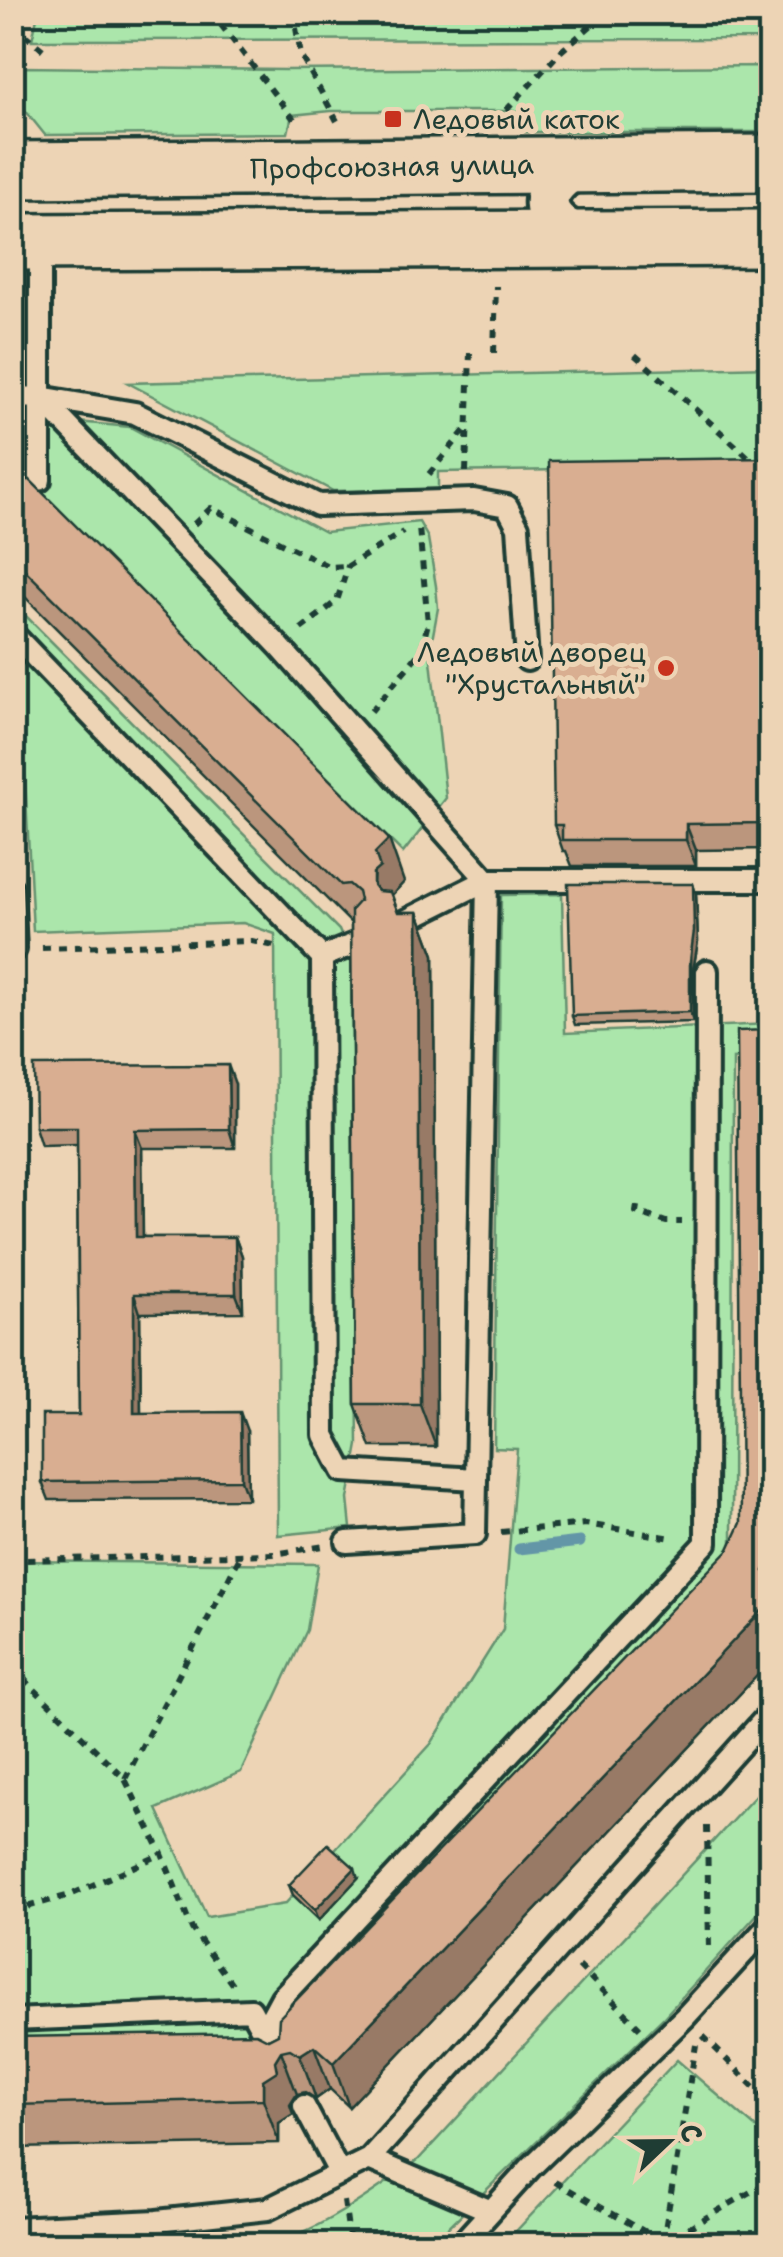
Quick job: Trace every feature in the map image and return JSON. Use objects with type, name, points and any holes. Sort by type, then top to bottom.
[{"type":"main road","name":"Профсоюзная улица","points":[[12,170],[770,163]]},
{"type":"main road","points":[[26,242],[770,238]]},
{"type":"street","points":[[583,238],[566,232],[546,207],[547,194],[554,182],[584,164]]},
{"type":"lane","points":[[26,242],[40,397],[40,480]]},
{"type":"lane","points":[[40,397],[279,646],[487,880],[475,1534],[347,1542]]},
{"type":"lane","points":[[12,398],[40,397],[135,413],[318,504],[474,500],[507,506],[518,527],[527,660]]},
{"type":"lane","points":[[12,634],[322,956],[324,1435],[343,1472],[476,1479]]},
{"type":"lane","points":[[401,923],[487,880],[770,880]]},
{"type":"lane","points":[[12,890],[14,949]]},
{"type":"lane","points":[[322,956],[362,941]]},
{"type":"lane","points":[[270,2045],[270,2021],[282,1997],[706,1544],[706,971]]},
{"type":"lane","points":[[12,2228],[268,2209],[369,2159],[770,1713]]},
{"type":"lane","points":[[461,2244],[530,2168],[656,2045],[770,1924]]},
{"type":"lane","points":[[12,2020],[250,2010],[283,2069]]},
{"type":"lane","points":[[304,2106],[340,2174]]},
{"type":"lane","points":[[369,2159],[491,2210]]},
{"type":"path","points":[[211,12],[300,126]]},
{"type":"path","points":[[293,12],[300,55],[338,123]]},
{"type":"path","points":[[482,118],[500,117],[560,52],[606,12]]},
{"type":"path","points":[[12,24],[48,54]]},
{"type":"path","points":[[319,124],[356,122]]},
{"type":"path","points":[[494,353],[496,286]]},
{"type":"path","points":[[466,472],[470,354]]},
{"type":"path","points":[[635,355],[759,468]]},
{"type":"path","points":[[420,502],[432,468],[466,430]]},
{"type":"path","points":[[178,540],[211,508],[330,567],[348,566],[419,522],[428,623],[421,651],[354,732]]},
{"type":"path","points":[[279,646],[337,602],[348,566]]},
{"type":"path","points":[[14,949],[252,941]]},
{"type":"path","points":[[637,1206],[636,1212],[666,1222]]},
{"type":"path","points":[[475,1534],[586,1524],[706,1544]]},
{"type":"path","points":[[12,1566],[23,1560],[274,1554],[347,1542]]},
{"type":"path","points":[[124,1779],[241,1555]]},
{"type":"path","points":[[12,1666],[124,1779],[162,1854],[192,1928],[250,2010]]},
{"type":"path","points":[[706,1785],[710,1990]]},
{"type":"path","points":[[12,1911],[70,1895],[162,1854]]},
{"type":"path","points":[[561,1947],[656,2045]]},
{"type":"path","points":[[663,2243],[698,2031],[770,2104]]},
{"type":"path","points":[[530,2168],[663,2243]]},
{"type":"path","points":[[340,2174],[350,2244]]},
{"type":"path","points":[[663,2243],[770,2181]]},
{"type":"green space","points":[[770,12],[770,39],[32,40],[38,13]]},
{"type":"green space","points":[[770,66],[770,132],[525,132],[523,111],[331,111],[292,115],[288,133],[45,135],[17,100],[19,67],[286,70]]},
{"type":"green space","points":[[770,367],[770,467],[438,472],[438,489],[333,491],[128,383]]},
{"type":"green space","points":[[12,376],[16,376],[15,416],[130,427],[325,532],[419,522],[428,538],[436,586],[438,608],[430,651],[446,798],[403,853],[61,512],[13,489]]},
{"type":"green space","points":[[12,602],[339,930],[353,964],[358,1445],[348,1499],[351,1528],[278,1535],[275,934],[243,923],[33,931],[24,758],[13,756]]},
{"type":"green space","points":[[562,894],[565,1033],[770,1024],[770,1056],[733,1059],[732,1547],[282,2032],[13,2060],[12,1561],[318,1564],[307,1630],[241,1772],[157,1809],[207,1917],[285,1904],[431,1744],[503,1629],[517,1449],[494,1448],[501,895]]},
{"type":"green space","points":[[770,1780],[770,1900],[663,2018],[431,2244],[262,2244],[280,2241],[321,2223],[418,2160]]},
{"type":"green space","points":[[677,2060],[770,2140],[770,2244],[504,2244]]},
{"type":"building","name":"Ледовый дворец \"Хрустальный\"","points":[[770,458],[770,823],[686,824],[686,840],[562,840],[562,825],[554,825],[549,461]]},
{"type":"building","points":[[29,479],[389,839],[375,853],[380,867],[373,873],[373,885],[378,891],[390,892],[398,912],[418,912],[420,1404],[355,1404],[351,910],[360,900],[358,892],[349,884],[341,885],[12,557],[12,494]]},
{"type":"building","points":[[568,884],[693,884],[690,1012],[572,1016]]},
{"type":"building","points":[[770,1030],[770,1559],[764,1571],[770,1577],[770,1602],[333,2063],[314,2046],[300,2055],[290,2049],[281,2051],[275,2061],[277,2071],[263,2080],[263,2099],[12,2105],[12,2037],[256,2033],[268,2039],[278,2034],[279,2018],[729,1549],[741,1523],[737,1031]]},
{"type":"building","points":[[228,1065],[229,1129],[135,1130],[136,1237],[235,1237],[236,1294],[134,1294],[134,1413],[240,1412],[241,1480],[42,1482],[42,1415],[79,1415],[77,1127],[35,1127],[34,1066]]},
{"type":"building","points":[[328,1844],[355,1868],[315,1910],[289,1885]]},
{"type":"waterway","points":[[519,1549],[580,1542]]},
{"type":"place","name":"Ледовый каток","points":[[393,119]]},
{"type":"place","name":"Ледовый дворец \"Хрустальный\"","points":[[666,668]]}]
